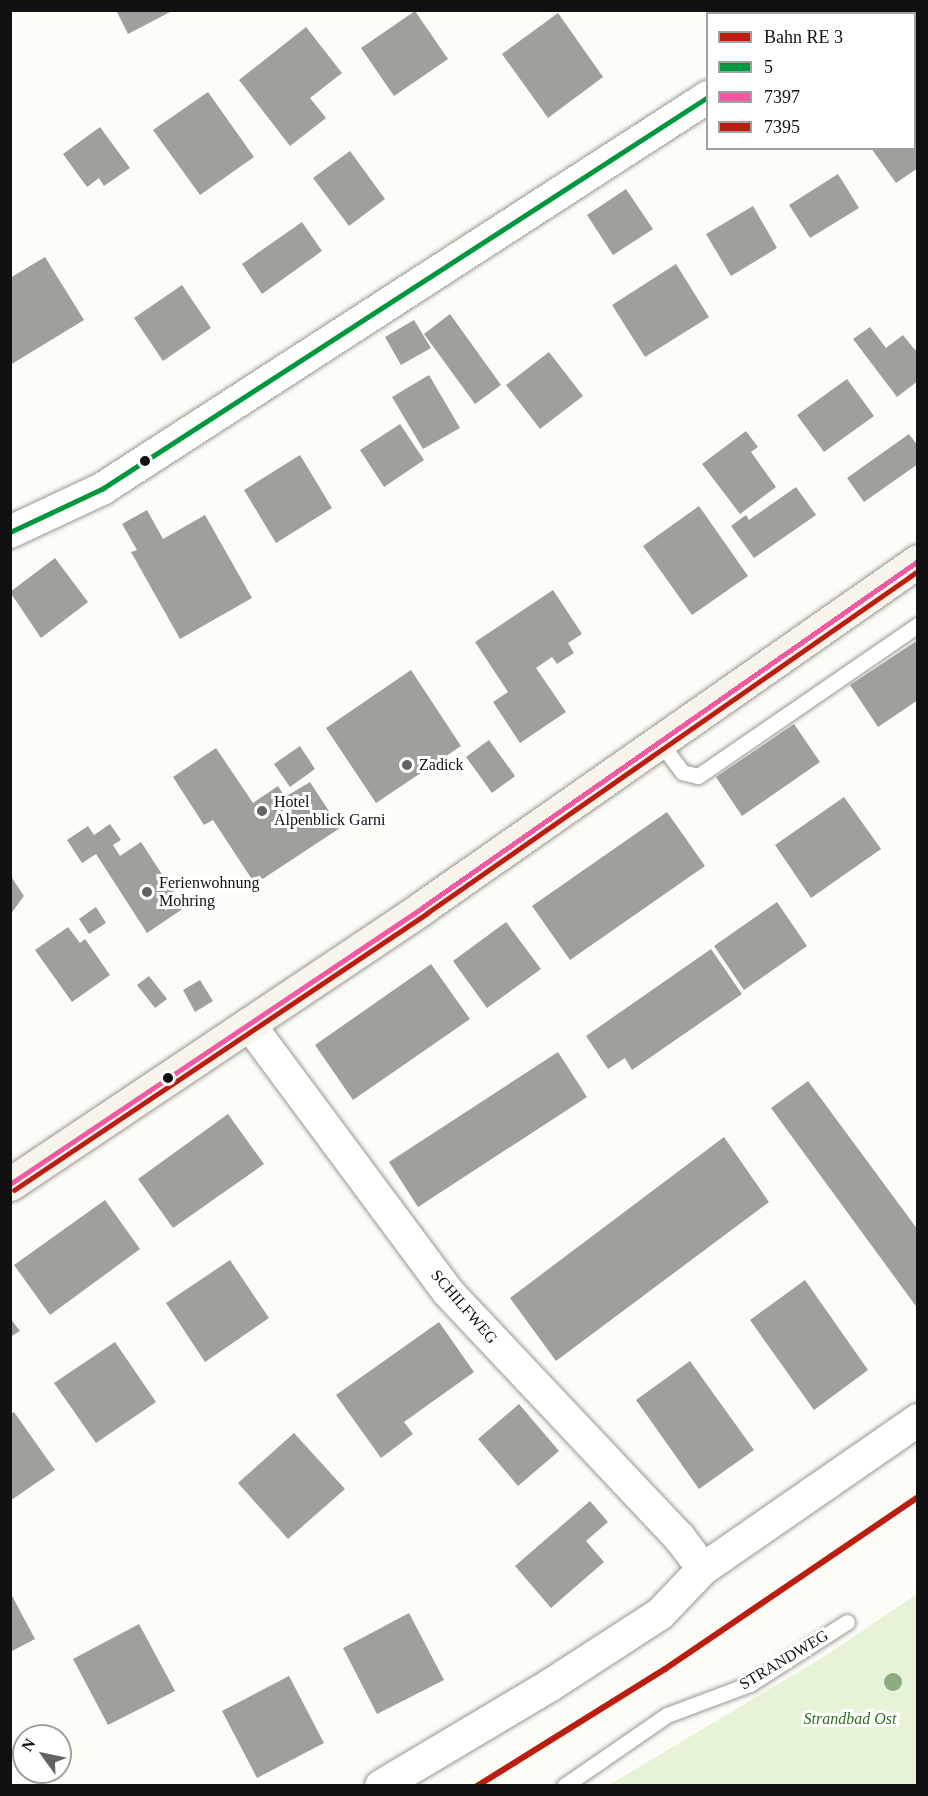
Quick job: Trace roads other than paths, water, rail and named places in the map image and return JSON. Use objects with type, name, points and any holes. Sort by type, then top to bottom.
[{"type":"street","points":[[10,532],[102,489],[706,99]]},
{"type":"street","points":[[10,1184],[249,1024],[918,561]]},
{"type":"street","name":"SCHILFWEG","points":[[249,1024],[448,1292],[679,1536],[703,1569]]},
{"type":"street","points":[[381,1785],[540,1692],[660,1614],[703,1569],[918,1420]]},
{"type":"lane","points":[[659,741],[681,772],[698,776],[918,625]]},
{"type":"lane","name":"STRANDWEG","points":[[564,1785],[667,1715],[750,1684],[847,1622]]},
{"type":"place","name":"Zadick","points":[[407,765]]},
{"type":"place","name":"Hotel Alpenblick Garni","points":[[262,811]]},
{"type":"place","name":"Ferienwohnung Mohring","points":[[147,892]]},
{"type":"park label","name":"Strandbad Ost","points":[[850,1719]]}]
